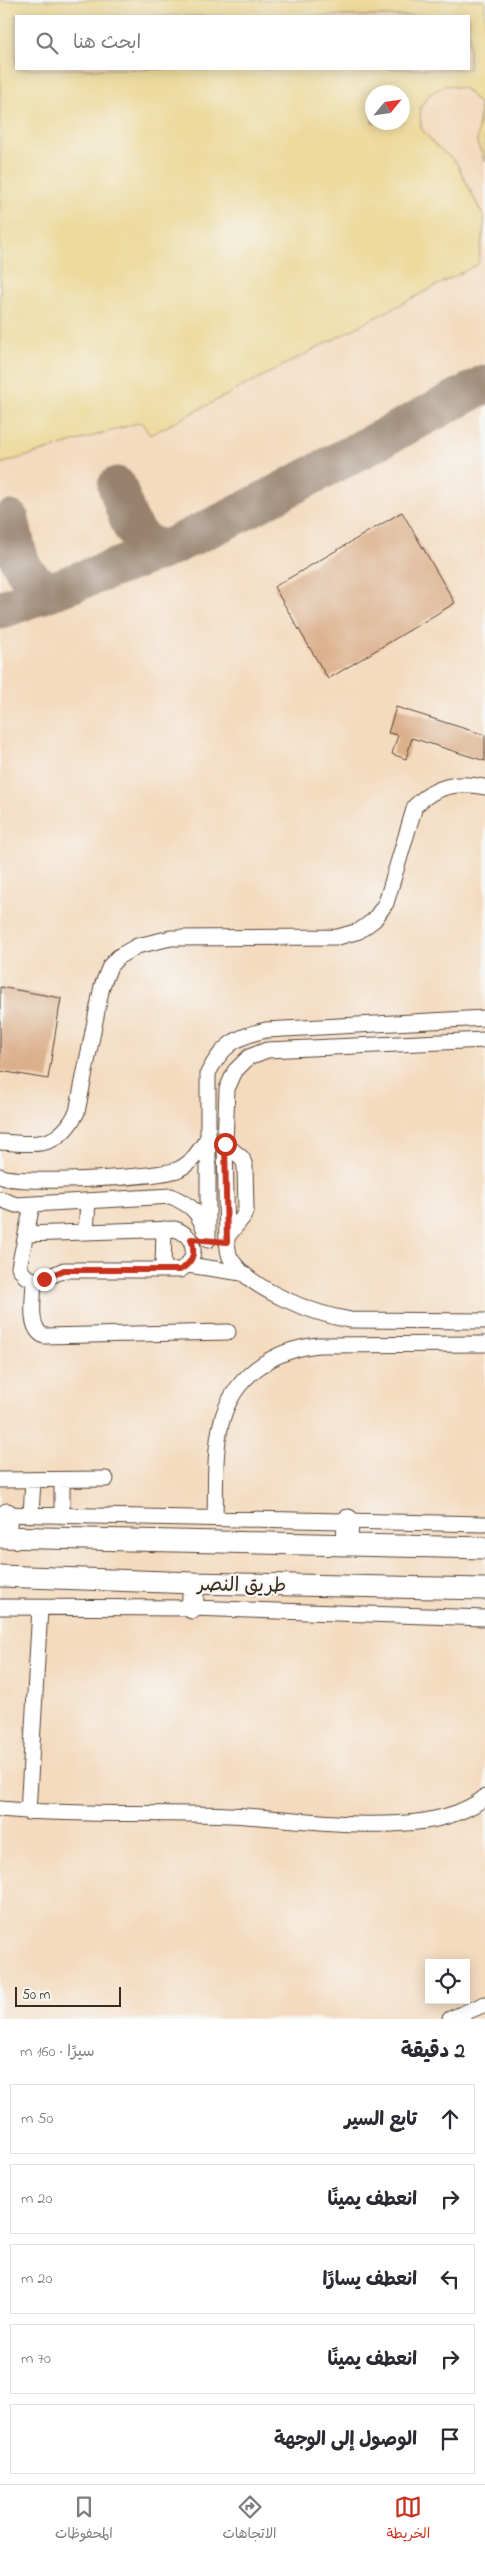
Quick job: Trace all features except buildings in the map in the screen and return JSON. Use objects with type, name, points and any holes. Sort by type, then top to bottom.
[{"type":"highway","points":[[2,1537],[3,1514]]},
{"type":"highway","points":[[347,1544],[348,1520]]},
{"type":"highway","name":"طريق النصر","points":[[2,1537],[485,1548]]},
{"type":"highway","name":"طريق النصر","points":[[0,1576],[194,1584],[485,1589]]},
{"type":"highway","points":[[192,1608],[194,1584]]},
{"type":"street","points":[[0,1142],[43,1145],[58,1136],[71,1124],[77,1112],[102,986],[110,966],[118,957],[137,946],[171,938],[338,938],[359,931],[374,920],[386,903],[415,806],[427,795],[441,787],[463,784],[485,787]]},
{"type":"street","points":[[208,1240],[208,1073],[217,1057],[230,1043],[247,1034],[266,1030],[485,1018]]},
{"type":"street","points":[[366,1024],[367,1045]]},
{"type":"street","points":[[242,1273],[230,1256],[227,1239],[225,1144],[227,1089],[235,1072],[249,1057],[267,1050],[485,1040]]},
{"type":"street","points":[[208,1113],[226,1114]]},
{"type":"street","points":[[0,1176],[40,1181],[156,1174],[178,1170],[195,1157],[207,1139]]},
{"type":"street","points":[[0,1199],[16,1205],[32,1205],[171,1196],[193,1208],[199,1216],[208,1240]]},
{"type":"street","points":[[86,1232],[88,1201]]},
{"type":"street","points":[[26,1234],[175,1229],[184,1232],[191,1239],[194,1248],[193,1257],[188,1265],[180,1270],[64,1270],[44,1279],[34,1280],[25,1276],[19,1267],[32,1205]]},
{"type":"street","points":[[164,1229],[164,1270]]},
{"type":"street","points":[[191,1239],[227,1239]]},
{"type":"street","points":[[188,1265],[242,1273],[290,1302],[331,1317],[350,1320],[485,1321]]},
{"type":"street","points":[[34,1280],[34,1326],[38,1333],[44,1336],[228,1332]]},
{"type":"street","points":[[215,1517],[218,1438],[225,1412],[242,1383],[267,1360],[292,1349],[318,1345],[485,1344]]},
{"type":"street","points":[[0,1480],[106,1480]]},
{"type":"street","points":[[31,1515],[33,1480]]},
{"type":"street","points":[[62,1480],[62,1516]]},
{"type":"street","points":[[3,1514],[485,1524]]},
{"type":"street","points":[[0,1607],[40,1609],[192,1608],[485,1618]]},
{"type":"street","points":[[28,1812],[40,1609]]},
{"type":"street","points":[[0,1809],[28,1812],[117,1815],[226,1815],[346,1823],[394,1824],[427,1821],[457,1812],[485,1797]]},
{"type":"street","points":[[450,2019],[471,2015],[485,2004]]},
{"type":"sand","points":[[0,0],[485,0],[485,162],[477,143],[480,105],[465,89],[446,85],[430,94],[420,107],[421,128],[434,144],[456,162],[485,220],[478,264],[150,435],[141,422],[0,464]]},
{"type":"taxiway","points":[[0,610],[166,549],[231,518],[485,384]]},
{"type":"taxiway","points":[[117,486],[128,518],[138,535],[145,542],[166,549]]},
{"type":"taxiway","points":[[10,520],[18,553],[25,571],[31,579],[51,591]]},
{"type":"route","points":[[44,1279],[64,1270],[180,1270],[188,1265],[193,1257],[194,1248],[191,1239],[227,1242],[225,1144]]}]
